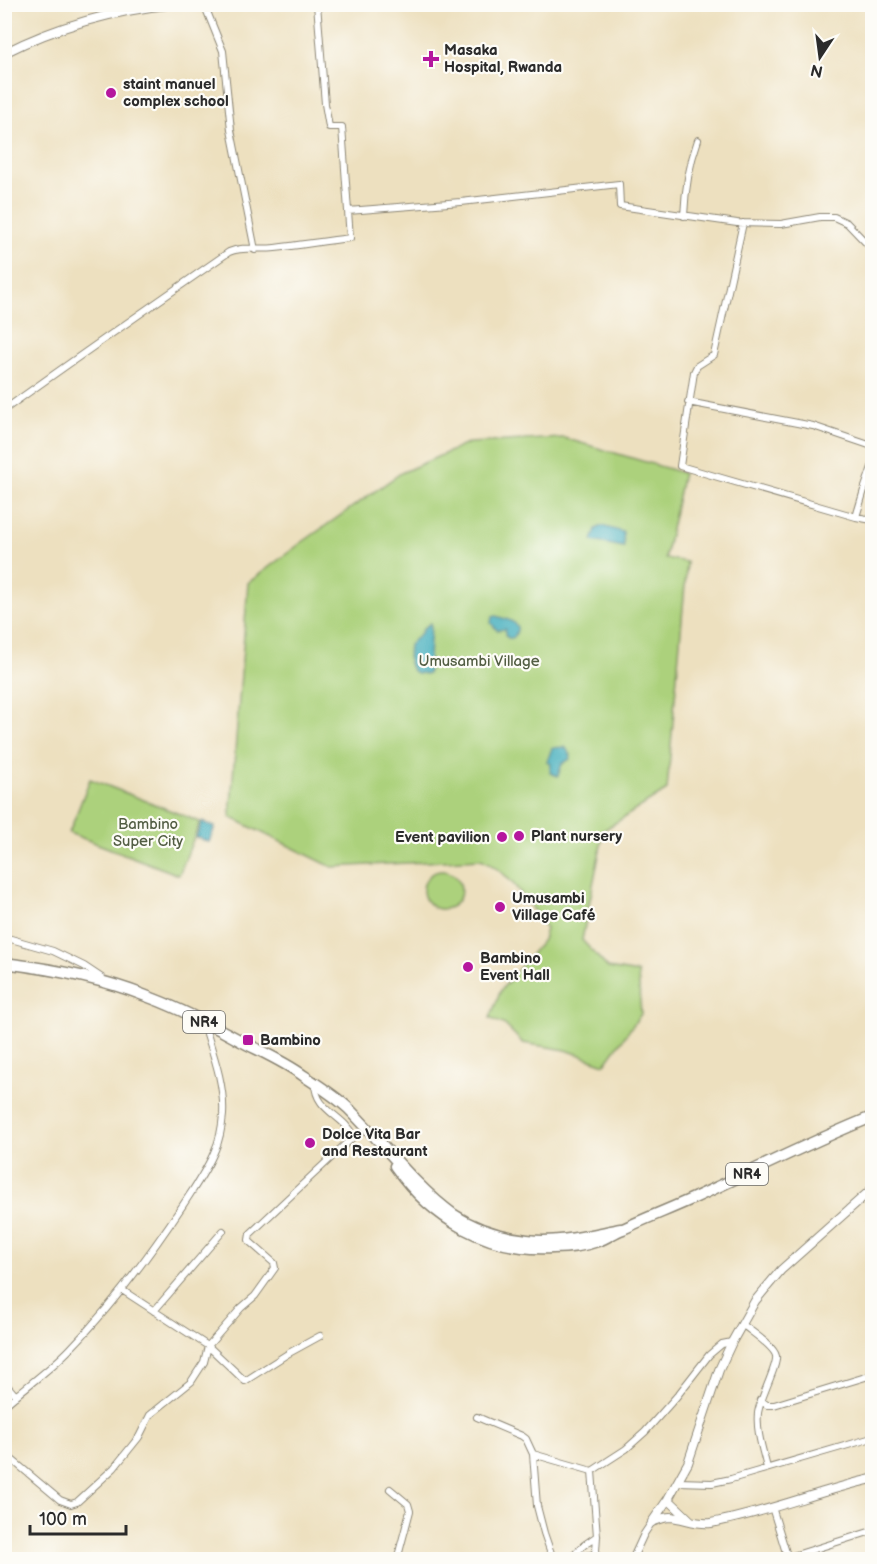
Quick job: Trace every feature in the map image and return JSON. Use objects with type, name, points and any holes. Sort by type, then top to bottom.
[{"type":"highway","name":"NR4","points":[[4,963],[67,973],[145,995],[203,1021],[269,1055],[315,1083],[346,1107],[376,1138],[400,1174],[429,1205],[461,1228],[483,1239],[504,1245],[544,1249],[570,1248],[599,1241],[621,1229],[873,1117]]},
{"type":"street","points":[[4,53],[50,33],[94,19],[127,11],[175,4]]},
{"type":"street","points":[[204,4],[223,51],[231,130],[255,250]]},
{"type":"street","points":[[4,410],[229,252],[239,248],[255,250],[350,238],[342,127],[329,128],[317,4]]},
{"type":"street","points":[[684,216],[691,160],[698,140]]},
{"type":"street","points":[[348,211],[461,202],[619,184],[620,206],[743,223],[781,224],[820,217],[834,218],[847,223],[873,249]]},
{"type":"street","points":[[743,223],[714,355],[695,369],[688,402],[680,466],[873,520]]},
{"type":"street","points":[[688,402],[813,426],[873,446]]},
{"type":"street","points":[[856,517],[873,467]]},
{"type":"street","points":[[4,937],[53,951],[84,966],[110,984]]},
{"type":"street","points":[[4,1406],[37,1380],[70,1349],[122,1290],[210,1163],[216,1148],[223,1113],[222,1093],[203,1021]]},
{"type":"street","points":[[4,1453],[60,1500],[71,1504],[77,1502],[114,1468],[139,1437],[150,1415],[178,1395],[191,1382],[204,1362],[208,1347],[255,1296],[276,1267],[250,1242],[250,1234],[353,1136],[348,1127],[321,1103],[315,1092],[315,1083]]},
{"type":"street","points":[[632,1560],[644,1534],[669,1499],[694,1449],[714,1383],[732,1342],[759,1295],[781,1270],[873,1190]]},
{"type":"street","points":[[154,1311],[223,1232]]},
{"type":"street","points":[[122,1290],[208,1347],[245,1381],[320,1336]]},
{"type":"street","points":[[742,1324],[771,1348],[776,1355],[776,1363],[760,1400],[758,1415],[767,1468]]},
{"type":"street","points":[[533,1454],[592,1471],[626,1449],[677,1396],[709,1354],[722,1344],[732,1342]]},
{"type":"street","points":[[760,1400],[767,1405],[774,1405],[873,1375]]},
{"type":"street","points":[[4,1382],[16,1396]]},
{"type":"street","points":[[477,1417],[526,1439],[533,1454],[537,1506],[552,1559],[595,1553],[597,1549],[592,1471]]},
{"type":"street","points":[[678,1482],[712,1483],[873,1438]]},
{"type":"street","points":[[652,1522],[667,1517],[709,1523],[873,1479]]},
{"type":"street","points":[[390,1489],[408,1504],[410,1511],[397,1560]]},
{"type":"street","points":[[669,1499],[692,1521]]},
{"type":"street","points":[[772,1507],[785,1559],[873,1531]]},
{"type":"street","points":[[572,1557],[597,1536]]},
{"type":"green space","name":"Umusambi Village","points":[[564,438],[683,473],[665,558],[687,562],[667,790],[604,830],[582,940],[608,968],[638,973],[641,1014],[605,1064],[566,1050],[523,1043],[505,1025],[490,1018],[501,990],[543,940],[546,929],[518,889],[492,865],[481,859],[332,867],[230,817],[248,583],[401,473],[469,443]]},
{"type":"green space","name":"Bambino Super City","points":[[90,779],[200,822],[179,875],[69,833]]},
{"type":"green space","points":[[442,871],[456,876],[461,890],[456,904],[442,909],[428,904],[423,890],[428,876]]},
{"type":"water","points":[[602,526],[623,532],[624,547],[592,541],[596,529]]},
{"type":"water","points":[[496,616],[514,623],[517,629],[514,637],[508,638],[505,635],[506,629],[497,630],[491,623],[492,617]]},
{"type":"water","points":[[430,623],[428,674],[417,673],[410,665],[409,645]]},
{"type":"water","points":[[565,747],[571,755],[570,759],[562,764],[558,776],[550,773],[551,764],[547,762],[552,748]]},
{"type":"water","points":[[202,822],[215,827],[209,842],[196,837]]},
{"type":"place","name":"Masaka Hospital, Rwanda","points":[[431,59]]},
{"type":"place","name":"staint manuel complex school","points":[[111,93]]},
{"type":"place","name":"Plant nursery","points":[[519,836]]},
{"type":"place","name":"Event pavilion","points":[[502,837]]},
{"type":"place","name":"Umusambi Village Café","points":[[500,907]]},
{"type":"place","name":"Bambino Event Hall","points":[[468,967]]},
{"type":"place","name":"Bambino","points":[[248,1040]]},
{"type":"place","name":"Dolce Vita Bar and Restaurant","points":[[310,1143]]}]
